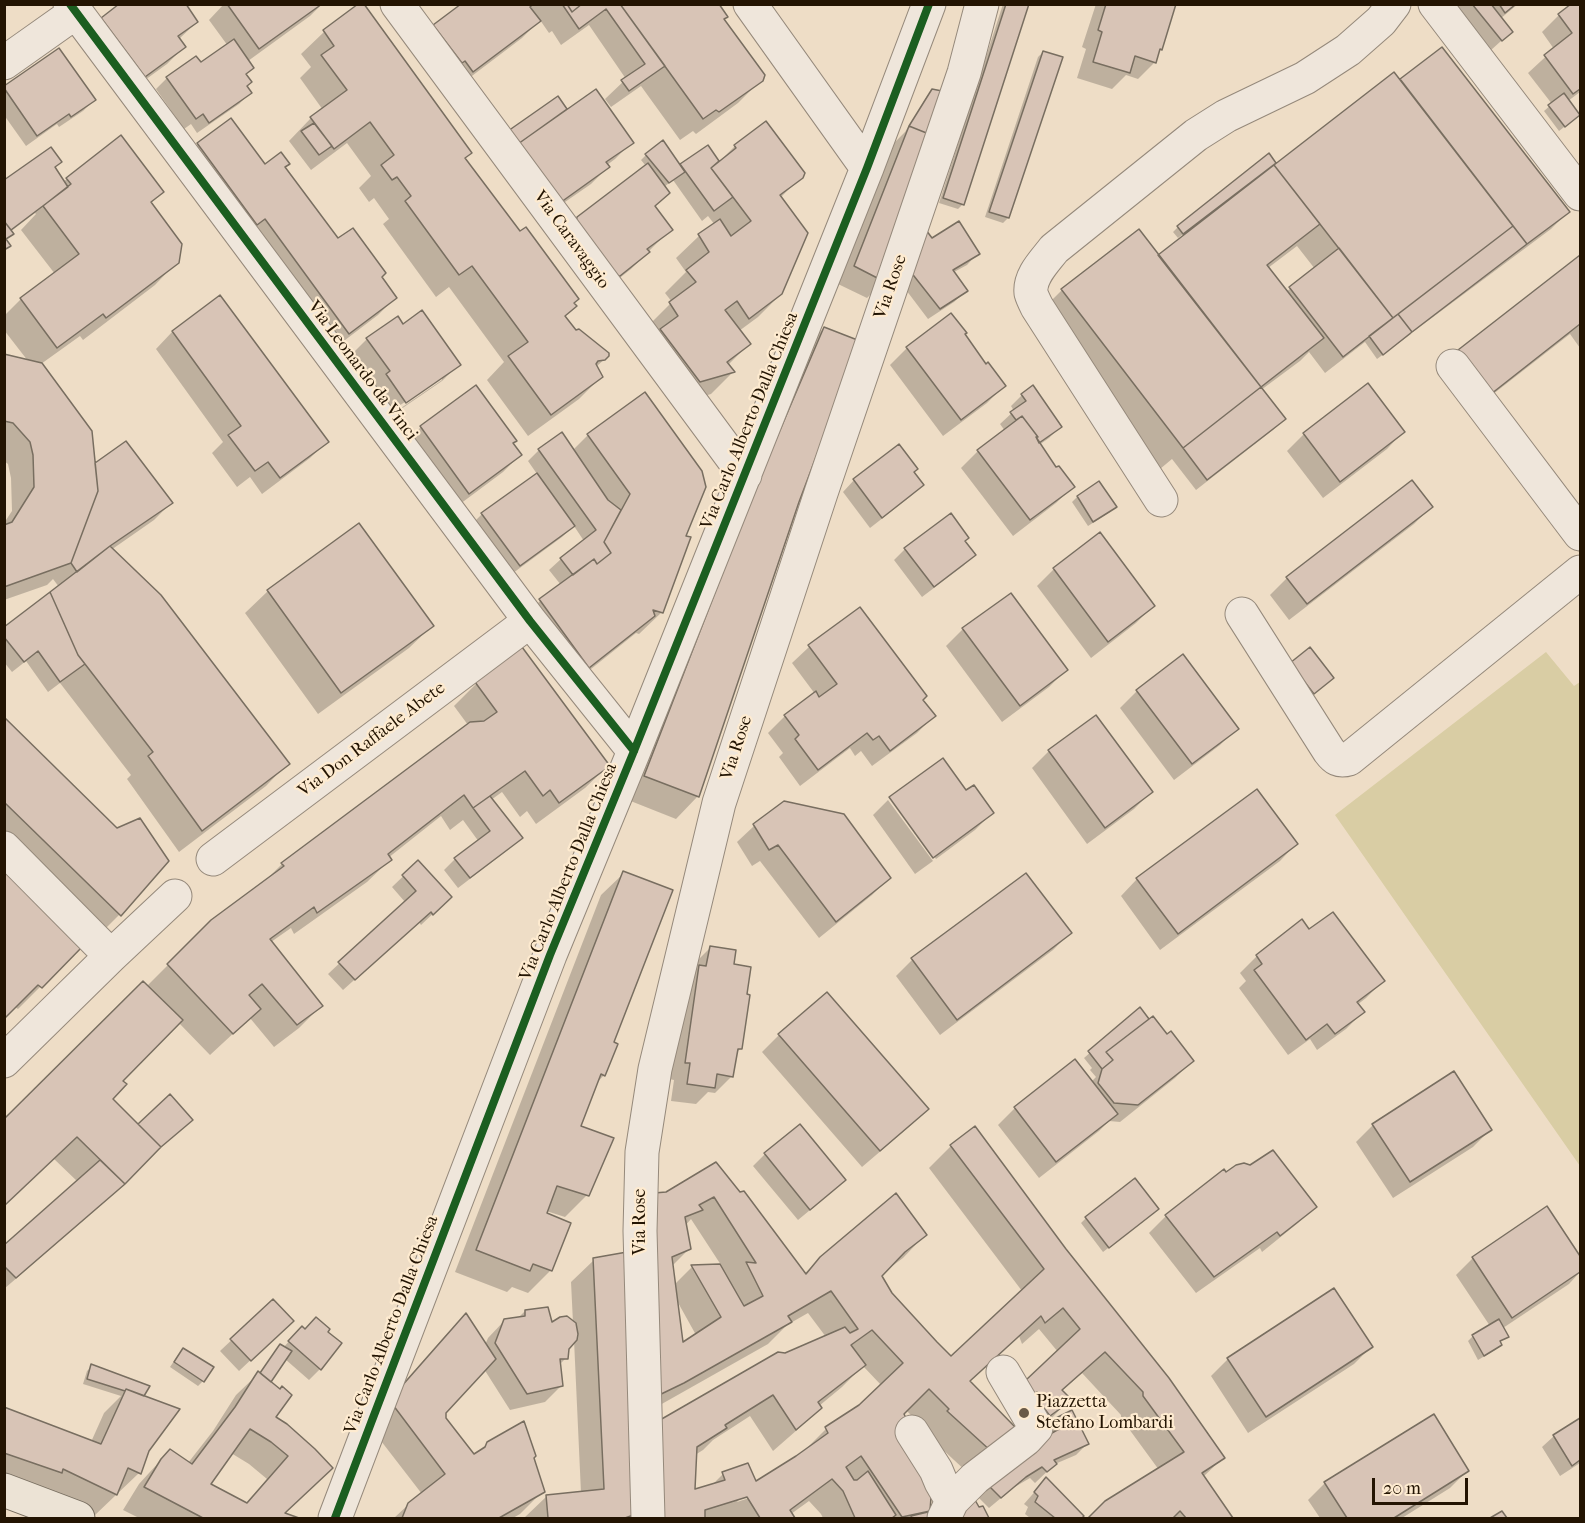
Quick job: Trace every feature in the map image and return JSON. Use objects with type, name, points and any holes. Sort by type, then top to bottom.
[{"type":"main road","points":[[4,1490],[78,1518]]},
{"type":"street","name":"Via Caravaggio","points":[[397,4],[745,475]]},
{"type":"street","points":[[750,4],[867,168]]},
{"type":"street","name":"Via Carlo Alberto Dalla Chiesa","points":[[335,1518],[550,955],[745,475],[867,168],[929,4]]},
{"type":"street","name":"Via Rose","points":[[648,1518],[640,1231],[642,1152],[655,1069],[719,803],[821,493],[964,73],[982,4]]},
{"type":"street","points":[[1161,500],[1037,307],[1031,293],[1038,270],[1054,249],[1196,135],[1226,116],[1305,78],[1348,50],[1381,21],[1394,4]]},
{"type":"street","points":[[1435,4],[1581,194]]},
{"type":"street","points":[[4,63],[73,8]]},
{"type":"street","name":"Via Leonardo da Vinci","points":[[73,8],[530,621],[634,751]]},
{"type":"street","points":[[1453,366],[1581,534]]},
{"type":"street","points":[[1242,614],[1333,756],[1343,761],[1349,759],[1581,572]]},
{"type":"street","name":"Via Don Raffaele Abete","points":[[213,860],[530,621]]},
{"type":"street","points":[[4,848],[111,957]]},
{"type":"street","points":[[4,1061],[175,896]]},
{"type":"street","points":[[948,1510],[975,1478],[1026,1439],[1037,1426],[1003,1372]]},
{"type":"street","points":[[912,1432],[936,1470],[948,1510]]},
{"type":"shaded area","points":[[1546,652],[1574,686],[1580,682],[1580,1166],[1335,815]]},
{"type":"building","points":[[119,4],[186,4],[198,22],[178,36],[186,47],[145,77],[101,18]]},
{"type":"building","points":[[227,4],[322,4],[259,49]]},
{"type":"building","points":[[358,4],[364,4],[472,153],[465,158],[520,231],[526,227],[579,299],[574,303],[577,306],[565,316],[576,330],[579,329],[609,353],[605,360],[598,361],[596,364],[603,377],[551,415],[508,356],[528,342],[472,266],[459,275],[405,201],[411,196],[397,177],[392,180],[381,165],[394,155],[370,122],[334,149],[310,117],[347,90],[321,55],[334,46],[323,30]]},
{"type":"building","points":[[461,4],[533,4],[530,7],[541,21],[473,72],[465,61],[462,63],[433,25]]},
{"type":"building","points":[[562,4],[567,4],[572,12],[582,4],[620,4],[665,66],[629,91],[621,80],[645,64],[606,9],[579,29]]},
{"type":"building","points":[[567,4],[582,4],[572,12]]},
{"type":"building","points":[[620,4],[719,4],[728,17],[724,19],[765,75],[763,81],[719,112],[716,110],[703,119]]},
{"type":"building","points":[[1006,4],[1029,4],[964,205],[943,198]]},
{"type":"building","points":[[1106,4],[1176,4],[1156,63],[1135,56],[1130,73],[1093,62],[1102,32],[1098,30]]},
{"type":"building","points":[[1472,4],[1491,4],[1513,32],[1502,41]]},
{"type":"building","points":[[1499,4],[1516,4],[1505,13]]},
{"type":"building","points":[[1571,4],[1580,4],[1580,89],[1573,94],[1544,55],[1572,33],[1558,14]]},
{"type":"building","points":[[234,39],[254,68],[246,74],[252,82],[247,86],[252,93],[209,123],[203,114],[196,119],[166,77],[196,56],[201,62]]},
{"type":"building","points":[[1442,47],[1570,212],[1527,244],[1400,79]]},
{"type":"building","points":[[59,48],[96,100],[71,117],[69,114],[37,136],[4,86]]},
{"type":"building","points":[[1043,51],[1063,57],[1009,218],[989,212]]},
{"type":"building","points":[[1394,72],[1513,226],[1393,318],[1274,165]]},
{"type":"building","points":[[596,89],[634,143],[606,162],[610,167],[557,205],[515,146]]},
{"type":"building","points":[[932,89],[947,92],[934,136],[909,126]]},
{"type":"building","points":[[1564,93],[1580,115],[1565,127],[1548,105]]},
{"type":"building","points":[[558,96],[567,109],[518,144],[508,131]]},
{"type":"building","points":[[231,118],[265,164],[281,152],[290,164],[285,167],[338,238],[353,228],[386,273],[382,277],[397,298],[349,334],[265,219],[257,225],[197,143]]},
{"type":"building","points":[[766,121],[805,173],[803,178],[780,195],[808,233],[782,294],[749,319],[737,301],[725,310],[751,344],[727,362],[735,372],[700,382],[660,329],[678,316],[669,302],[696,282],[686,270],[709,252],[698,234],[720,219],[731,236],[751,221],[711,168],[736,148],[734,145]]},
{"type":"building","points":[[314,123],[332,146],[319,155],[301,131]]},
{"type":"building","points":[[909,126],[934,136],[885,282],[854,266]]},
{"type":"building","points":[[121,135],[164,192],[151,202],[182,244],[179,263],[106,318],[103,314],[57,348],[20,298],[79,254],[43,206],[71,184],[66,178]]},
{"type":"building","points":[[663,140],[685,172],[669,183],[645,154]]},
{"type":"building","points":[[708,145],[719,161],[711,168],[733,197],[714,211],[680,164]]},
{"type":"building","points":[[51,147],[62,162],[55,167],[68,187],[11,230],[4,221],[4,180]]},
{"type":"building","points":[[1269,153],[1276,163],[1183,234],[1177,226]]},
{"type":"building","points":[[648,163],[670,193],[655,206],[673,230],[647,249],[650,252],[620,276],[611,276],[575,230],[577,217]]},
{"type":"building","points":[[1274,165],[1320,224],[1267,265],[1324,338],[1261,387],[1158,255]]},
{"type":"building","points":[[4,221],[14,234],[6,239],[11,246],[4,250]]},
{"type":"building","points":[[959,221],[980,254],[953,270],[968,291],[940,309],[910,271],[926,230],[932,238]]},
{"type":"building","points":[[1513,226],[1527,244],[1412,332],[1398,314]]},
{"type":"building","points":[[1139,229],[1261,387],[1183,448],[1061,289]]},
{"type":"building","points":[[1339,248],[1393,318],[1343,357],[1289,287]]},
{"type":"building","points":[[1580,255],[1580,324],[1491,394],[1458,350]]},
{"type":"building","points":[[220,295],[329,442],[280,478],[268,462],[255,471],[228,435],[241,426],[172,331]]},
{"type":"building","points":[[422,310],[461,365],[406,403],[386,374],[390,371],[366,338],[398,316],[403,324]]},
{"type":"building","points":[[951,313],[967,333],[965,334],[986,364],[988,362],[1006,386],[961,420],[906,347]]},
{"type":"building","points":[[1398,314],[1412,332],[1383,355],[1369,336]]},
{"type":"building","points":[[824,327],[860,341],[799,502],[699,797],[644,776],[756,486]]},
{"type":"building","points":[[4,354],[42,363],[92,431],[98,491],[71,563],[4,587],[4,525],[12,522],[34,487],[33,455],[30,442],[13,423],[4,421]]},
{"type":"building","points":[[1368,383],[1405,432],[1340,482],[1303,433]]},
{"type":"building","points":[[476,385],[517,441],[513,443],[522,455],[469,494],[420,426]]},
{"type":"building","points":[[1033,385],[1062,427],[1039,443],[1036,437],[1038,437],[1022,416],[1016,420],[1010,412],[1026,401],[1021,394]]},
{"type":"building","points":[[1261,387],[1286,419],[1207,480],[1183,448]]},
{"type":"building","points":[[645,392],[702,471],[706,487],[686,536],[691,537],[663,613],[653,610],[655,616],[589,668],[539,599],[594,559],[597,564],[611,553],[604,542],[630,494],[587,434]]},
{"type":"building","points":[[1022,416],[1056,467],[1059,466],[1075,487],[1030,520],[977,450]]},
{"type":"building","points":[[562,432],[608,500],[621,510],[604,542],[611,553],[597,564],[594,559],[573,575],[560,558],[596,530],[538,449]]},
{"type":"building","points":[[126,441],[173,503],[110,546],[77,572],[71,563],[98,491],[95,463]]},
{"type":"building","points":[[899,444],[918,469],[914,472],[924,485],[882,518],[853,479]]},
{"type":"building","points":[[537,473],[575,526],[520,566],[481,513]]},
{"type":"building","points":[[1412,480],[1433,507],[1307,604],[1286,577]]},
{"type":"building","points":[[1099,481],[1117,507],[1093,522],[1077,496]]},
{"type":"building","points":[[951,513],[969,538],[965,541],[976,555],[934,587],[904,548]]},
{"type":"building","points":[[359,523],[434,626],[341,693],[267,590]]},
{"type":"building","points":[[1100,532],[1155,606],[1108,642],[1053,568]]},
{"type":"building","points":[[110,546],[161,595],[290,764],[202,831],[148,756],[153,752],[78,655],[50,592]]},
{"type":"building","points":[[50,592],[78,655],[85,664],[60,682],[38,651],[24,662],[4,637],[4,627]]},
{"type":"building","points":[[1011,593],[1068,670],[1020,706],[962,628]]},
{"type":"building","points":[[860,607],[927,696],[923,700],[936,716],[890,751],[879,736],[873,740],[867,733],[818,770],[795,739],[799,735],[784,715],[816,691],[819,697],[837,684],[808,645]]},
{"type":"building","points":[[522,647],[610,766],[559,803],[550,790],[543,796],[525,771],[473,808],[464,795],[388,854],[392,860],[317,913],[314,907],[270,939],[323,1006],[297,1025],[262,984],[249,995],[261,1009],[233,1034],[167,964],[211,920],[284,866],[281,863],[470,722],[484,721],[497,712],[475,682]]},
{"type":"building","points":[[1310,647],[1334,678],[1314,694],[1290,663]]},
{"type":"building","points":[[1183,654],[1239,729],[1192,764],[1136,690]]},
{"type":"building","points":[[1096,715],[1153,792],[1105,828],[1048,750]]},
{"type":"building","points":[[4,717],[117,828],[140,818],[169,861],[121,916],[4,802]]},
{"type":"building","points":[[943,758],[966,790],[974,785],[994,813],[933,858],[889,797]]},
{"type":"building","points":[[1257,789],[1298,844],[1178,934],[1136,878]]},
{"type":"building","points":[[490,796],[523,838],[470,878],[454,858],[490,831],[473,808]]},
{"type":"building","points":[[784,801],[844,814],[891,878],[836,922],[778,845],[769,850],[753,824]]},
{"type":"building","points":[[418,860],[452,897],[433,915],[431,912],[355,980],[338,962],[416,891],[402,875]]},
{"type":"building","points":[[4,869],[83,946],[42,988],[38,985],[4,1019]]},
{"type":"building","points":[[623,871],[673,890],[614,1042],[618,1044],[605,1076],[601,1074],[581,1126],[614,1138],[589,1196],[557,1186],[547,1213],[571,1223],[552,1271],[533,1264],[530,1271],[476,1250]]},
{"type":"building","points":[[1026,873],[1072,933],[957,1020],[911,958]]},
{"type":"building","points":[[1333,912],[1385,981],[1357,1002],[1365,1012],[1335,1034],[1327,1024],[1306,1040],[1254,970],[1262,964],[1256,955],[1302,919],[1309,929]]},
{"type":"building","points":[[710,946],[736,950],[734,964],[751,967],[747,994],[750,995],[742,1049],[738,1049],[733,1077],[717,1074],[715,1088],[687,1084],[690,1063],[685,1063],[699,965],[706,966]]},
{"type":"building","points":[[143,981],[183,1020],[123,1081],[127,1084],[113,1099],[161,1147],[125,1184],[77,1137],[4,1206],[4,1119]]},
{"type":"building","points":[[827,992],[929,1109],[880,1151],[778,1034]]},
{"type":"building","points":[[1140,1007],[1149,1019],[1106,1052],[1113,1060],[1102,1069],[1088,1051]]},
{"type":"building","points":[[1153,1016],[1167,1034],[1171,1031],[1194,1061],[1138,1105],[1114,1103],[1098,1083],[1102,1069],[1113,1060],[1106,1052]]},
{"type":"building","points":[[1075,1059],[1118,1114],[1056,1162],[1014,1107]]},
{"type":"building","points":[[1454,1071],[1492,1130],[1410,1182],[1372,1124]]},
{"type":"building","points":[[170,1094],[193,1120],[161,1147],[138,1124]]},
{"type":"building","points":[[800,1124],[846,1180],[810,1210],[764,1153]]},
{"type":"building","points":[[975,1126],[1066,1249],[1169,1378],[1225,1458],[1202,1473],[1233,1518],[1186,1518],[1180,1511],[1173,1518],[1088,1518],[1105,1501],[1184,1452],[1143,1396],[1143,1392],[1105,1352],[1062,1390],[1072,1400],[1050,1416],[1038,1400],[1041,1398],[1037,1392],[1033,1394],[1026,1380],[1080,1329],[1063,1308],[1045,1323],[1041,1316],[970,1381],[1017,1429],[992,1452],[947,1411],[949,1409],[929,1389],[904,1414],[907,1420],[896,1429],[932,1483],[930,1511],[902,1517],[861,1456],[846,1467],[854,1480],[868,1471],[896,1515],[892,1518],[855,1518],[843,1491],[832,1479],[790,1510],[795,1518],[760,1518],[747,1497],[705,1510],[705,1518],[655,1518],[653,1424],[778,1352],[785,1353],[845,1327],[850,1333],[858,1329],[831,1291],[788,1316],[792,1322],[655,1397],[654,1193],[666,1192],[716,1162],[740,1192],[744,1191],[806,1274],[820,1257],[896,1193],[927,1235],[905,1252],[882,1276],[892,1293],[951,1356],[1044,1269],[950,1145]],"holes":[[[714,1197],[756,1263],[746,1262],[763,1296],[744,1306],[720,1264],[691,1265],[721,1317],[683,1342],[672,1257],[691,1249],[685,1217],[703,1210],[699,1205]],[[872,1330],[903,1363],[859,1405],[825,1427],[828,1433],[756,1481],[748,1463],[722,1472],[725,1480],[695,1489],[697,1447],[727,1428],[725,1425],[773,1395],[796,1430],[822,1408],[818,1402],[866,1365],[851,1345]]]},
{"type":"building","points":[[1273,1150],[1317,1207],[1280,1236],[1277,1232],[1214,1277],[1165,1215],[1224,1169],[1226,1172],[1236,1165],[1244,1163],[1250,1165]]},
{"type":"building","points":[[100,1160],[125,1184],[16,1278],[4,1266],[4,1245]]},
{"type":"building","points":[[1135,1178],[1159,1209],[1109,1248],[1085,1217]]},
{"type":"building","points":[[1547,1206],[1580,1256],[1580,1272],[1512,1318],[1472,1257]]},
{"type":"building","points":[[627,1252],[639,1513],[625,1518],[548,1518],[546,1495],[604,1489],[593,1258]]},
{"type":"building","points":[[1334,1288],[1373,1347],[1266,1417],[1227,1358]]},
{"type":"building","points":[[273,1299],[294,1321],[251,1361],[230,1339]]},
{"type":"building","points":[[548,1307],[552,1322],[567,1316],[576,1323],[577,1340],[569,1349],[568,1359],[560,1359],[563,1386],[527,1394],[495,1343],[504,1319],[525,1316],[525,1310]]},
{"type":"building","points":[[466,1313],[496,1359],[446,1413],[446,1418],[474,1454],[485,1447],[487,1442],[524,1421],[545,1492],[499,1518],[402,1518],[408,1503],[445,1474],[393,1405],[393,1396]]},
{"type":"building","points":[[316,1317],[330,1329],[328,1332],[342,1343],[321,1370],[288,1341],[302,1326],[305,1329]]},
{"type":"building","points":[[1499,1319],[1509,1337],[1500,1341],[1502,1345],[1484,1356],[1472,1335]]},
{"type":"building","points":[[280,1344],[292,1351],[271,1382],[260,1373]]},
{"type":"building","points":[[183,1348],[214,1367],[204,1382],[174,1362]]},
{"type":"building","points":[[91,1364],[150,1386],[144,1396],[87,1379]]},
{"type":"building","points":[[258,1371],[280,1389],[282,1386],[292,1395],[276,1417],[315,1449],[333,1468],[285,1513],[299,1518],[203,1518],[144,1487],[170,1449],[192,1464],[235,1407]],"holes":[[[250,1429],[288,1456],[247,1503],[211,1484]]]},
{"type":"building","points":[[126,1389],[180,1409],[149,1451],[141,1474],[128,1468],[117,1495],[63,1469],[62,1473],[4,1453],[4,1407],[101,1444]]},
{"type":"building","points":[[1072,1410],[1089,1444],[1054,1460],[1057,1464],[1047,1472],[1042,1467],[1001,1498],[984,1481],[1059,1429],[1054,1419]]},
{"type":"building","points":[[1434,1414],[1469,1471],[1394,1518],[1347,1518],[1324,1482]]},
{"type":"building","points":[[1580,1418],[1580,1460],[1572,1466],[1553,1435]]},
{"type":"building","points":[[1046,1477],[1084,1516],[1082,1518],[1055,1518],[1035,1502],[1038,1496],[1034,1492]]},
{"type":"building","points":[[971,1493],[979,1507],[983,1506],[989,1518],[953,1518]]},
{"type":"building","points":[[1502,1511],[1507,1518],[1490,1518]]},
{"type":"building","points":[[928,1512],[929,1518],[912,1518],[911,1516]]},
{"type":"cycle path","points":[[70,4],[530,621],[634,751]]},
{"type":"cycle path","points":[[335,1518],[550,955],[867,168],[929,4]]},
{"type":"place","name":"Piazzetta Stefano Lombardi","points":[[1024,1413]]}]
